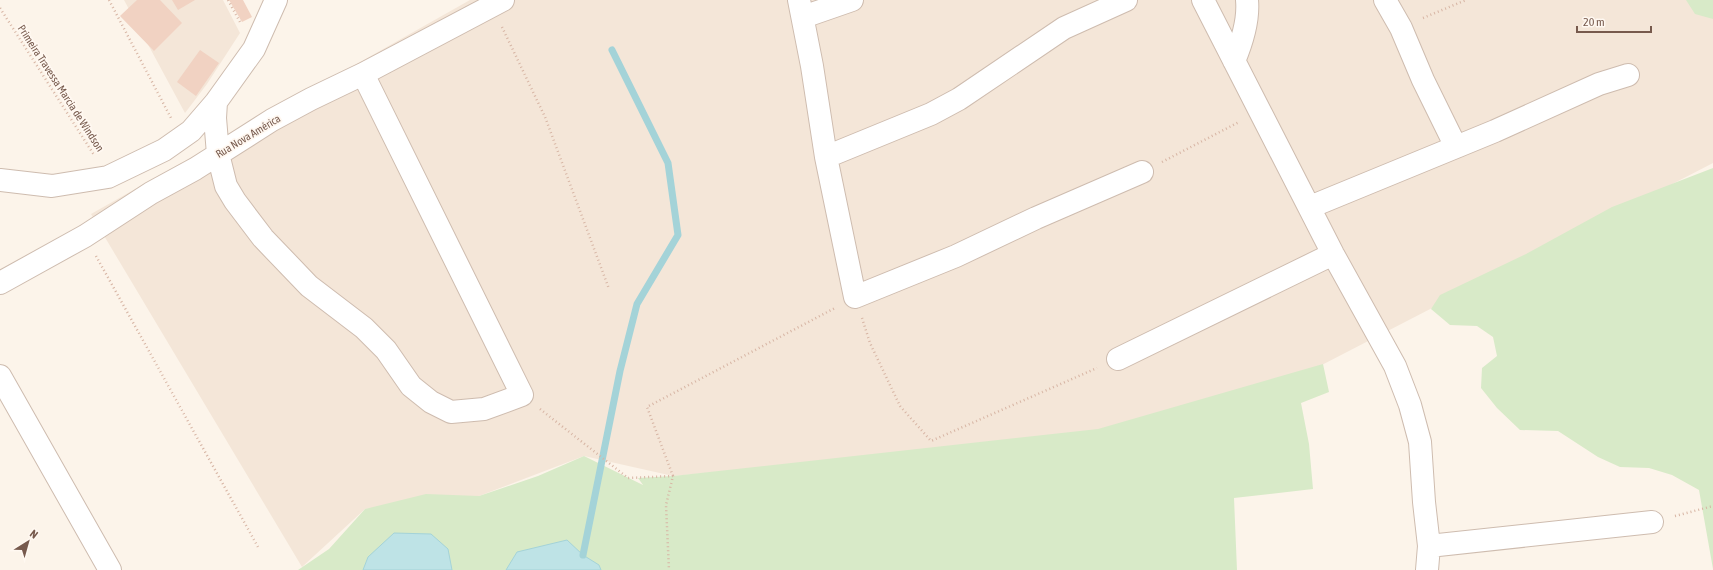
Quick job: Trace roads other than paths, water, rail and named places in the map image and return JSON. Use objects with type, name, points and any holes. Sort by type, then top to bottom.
[{"type":"street","points":[[0,180],[52,186],[108,177],[164,150],[191,131],[216,102],[254,49],[276,0]]},
{"type":"street","points":[[852,0],[801,9],[826,157],[855,297],[956,256],[1036,218],[1142,172]]},
{"type":"street","points":[[826,157],[931,114],[959,99],[1064,28],[1126,0]]},
{"type":"street","points":[[1203,0],[1333,254],[1395,366],[1410,405],[1420,442],[1429,546],[1427,570]]},
{"type":"street","points":[[1234,62],[1244,32],[1248,10],[1247,0]]},
{"type":"street","points":[[1385,0],[1401,28],[1423,80],[1456,147]]},
{"type":"street","name":"Rua Nova América","points":[[0,283],[85,236],[151,193],[311,99],[363,74],[495,2]]},
{"type":"street","points":[[216,102],[215,118],[218,154],[226,186],[235,201],[263,238],[309,286],[364,328],[386,350],[411,386],[431,402],[452,412],[484,408],[522,395],[363,74]]},
{"type":"street","points":[[1310,207],[1456,147],[1599,84],[1628,75]]},
{"type":"street","points":[[1118,358],[1333,254]]},
{"type":"street","points":[[0,376],[110,570]]},
{"type":"street","points":[[1429,546],[1652,522]]},
{"type":"water","points":[[394,533],[431,534],[448,549],[452,570],[363,570],[368,557]]},
{"type":"water","points":[[567,540],[583,555],[599,565],[601,570],[506,570],[517,552]]},
{"type":"waterway","points":[[583,555],[620,371],[637,304],[678,235],[668,163],[612,50]]}]
